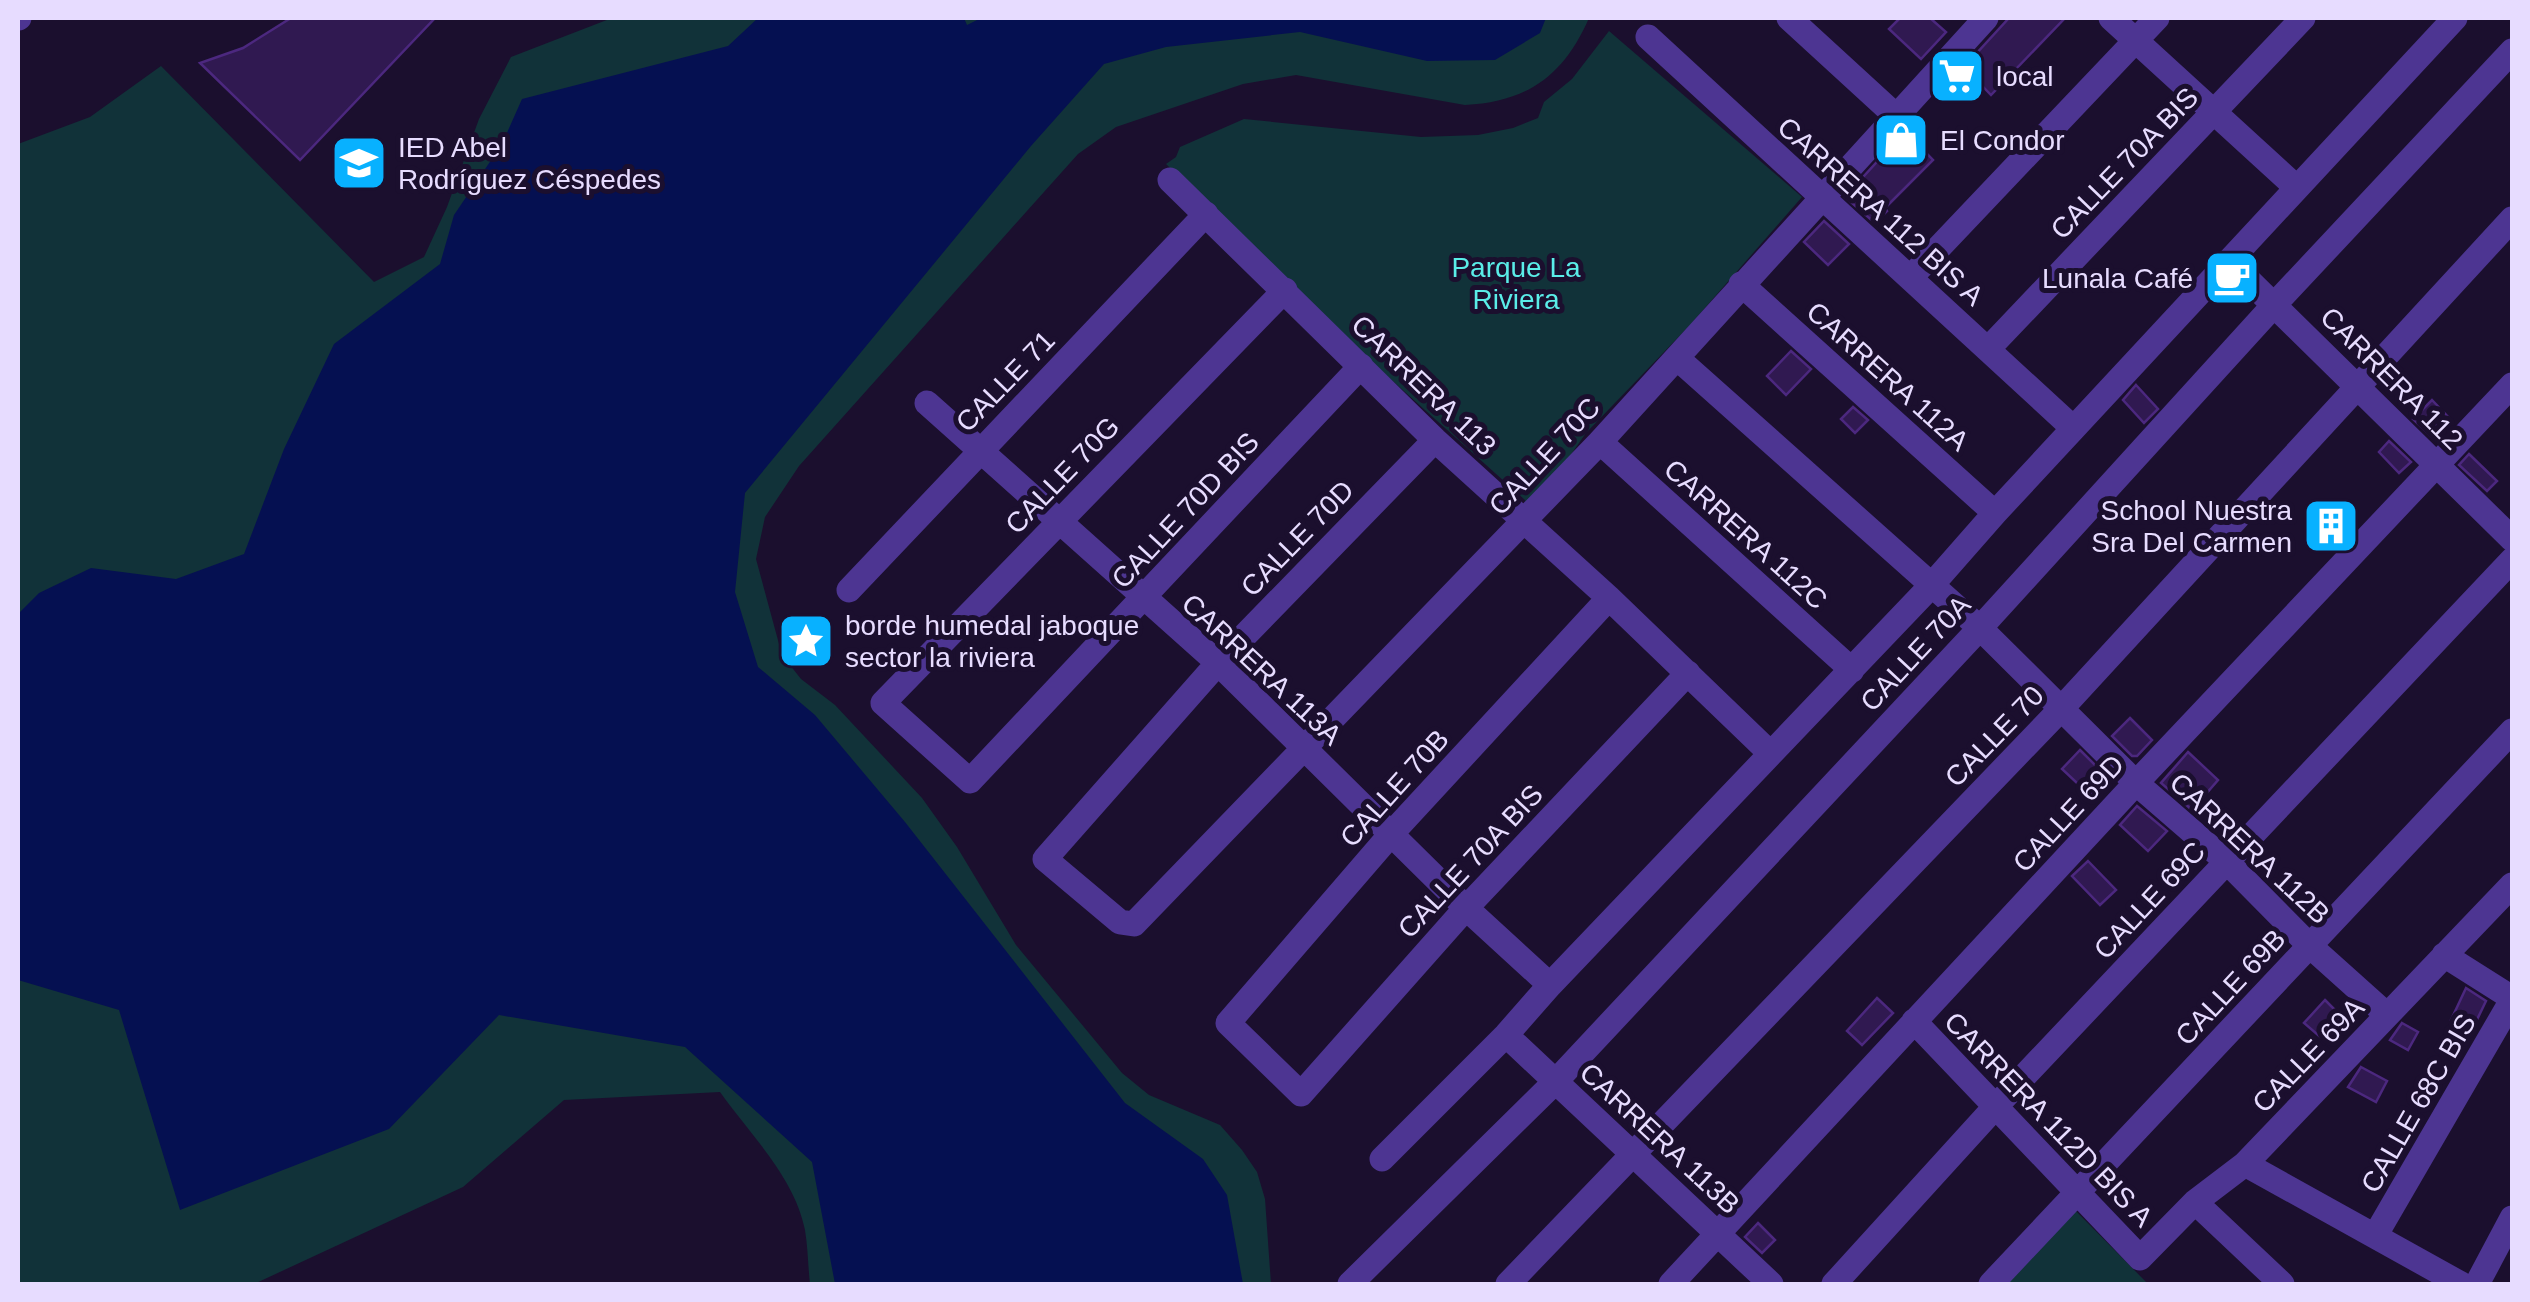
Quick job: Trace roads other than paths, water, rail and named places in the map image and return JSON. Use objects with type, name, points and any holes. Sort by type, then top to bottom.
[{"type":"street","points":[[1789,18],[1898,117]]},
{"type":"street","points":[[2111,18],[2297,188]]},
{"type":"street","points":[[1910,278],[2156,18]]},
{"type":"street","name":"CALLE 70A BIS","points":[[1988,349],[2303,18]]},
{"type":"street","name":"CALLE 70A","points":[[1382,1159],[1506,1035],[1852,670],[2455,18]]},
{"type":"street","name":"CALLE 70C","points":[[1134,924],[1600,442],[1898,117],[1970,23]]},
{"type":"street","name":"CARRERA 112 BIS A","points":[[1648,37],[2073,428]]},
{"type":"street","name":"CALLE 70A","points":[[1350,1284],[1556,1081],[2512,51]]},
{"type":"street","name":"CARRERA 113","points":[[1170,180],[1435,440],[1609,598],[1770,753]]},
{"type":"street","name":"CALLE 71","points":[[849,590],[1206,214]]},
{"type":"street","name":"CALLE 70","points":[[1508,1284],[2061,709],[2512,219]]},
{"type":"street","name":"CARRERA 112","points":[[2230,261],[2512,539]]},
{"type":"street","name":"CARRERA 112A","points":[[1741,284],[1995,512]]},
{"type":"street","name":"CALLE 70G","points":[[970,781],[883,703],[1286,290]]},
{"type":"street","name":"CARRERA 112B","points":[[1677,358],[1980,628],[2136,783],[2226,861],[2310,946],[2387,1015]]},
{"type":"street","name":"CALLE 70D BIS","points":[[970,781],[1361,366]]},
{"type":"street","name":"CALLE 69D","points":[[1672,1284],[2136,783],[2512,385]]},
{"type":"street","name":"CARRERA 113A","points":[[927,402],[1218,664],[1466,908],[1550,985]]},
{"type":"street","name":"CALLE 70D","points":[[1134,924],[1120,922],[1045,860],[1218,664],[1435,440]]},
{"type":"street","name":"CARRERA 112C","points":[[1600,442],[1852,670]]},
{"type":"street","name":"CALLE 69C","points":[[1834,1284],[1996,1106],[2512,560]]},
{"type":"street","name":"CALLE 70B","points":[[1301,1094],[1228,1024],[1392,833],[1609,598]]},
{"type":"street","name":"CALLE 70A BIS","points":[[1301,1094],[1466,908],[1688,674]]},
{"type":"street","name":"CALLE 69B","points":[[1991,1284],[2512,732]]},
{"type":"street","name":"CALLE 69A","points":[[2140,1258],[2194,1202],[2245,1164],[2512,885]]},
{"type":"street","points":[[2444,954],[2512,999]]},
{"type":"street","name":"CALLE 68C BIS","points":[[2375,1236],[2512,999]]},
{"type":"street","name":"CARRERA 112D BIS A","points":[[1914,1021],[2140,1258]]},
{"type":"street","name":"CARRERA 113B","points":[[1506,1035],[1771,1284]]},
{"type":"street","points":[[2245,1164],[2461,1284]]},
{"type":"street","points":[[2194,1202],[2282,1284]]},
{"type":"street","points":[[2477,1284],[2512,1218]]},
{"type":"place","name":"local","points":[[1957,76]]},
{"type":"place","name":"El Condor","points":[[1901,140]]},
{"type":"place","name":"IED Abel Rodríguez Céspedes","points":[[359,163]]},
{"type":"place","name":"Lunala Café","points":[[2232,278]]},
{"type":"place","name":"School Nuestra Sra Del Carmen","points":[[2331,526]]},
{"type":"place","name":"borde humedal jaboque sector la riviera","points":[[806,641]]},
{"type":"park label","name":"Parque La Riviera","points":[[1516,283]]}]
